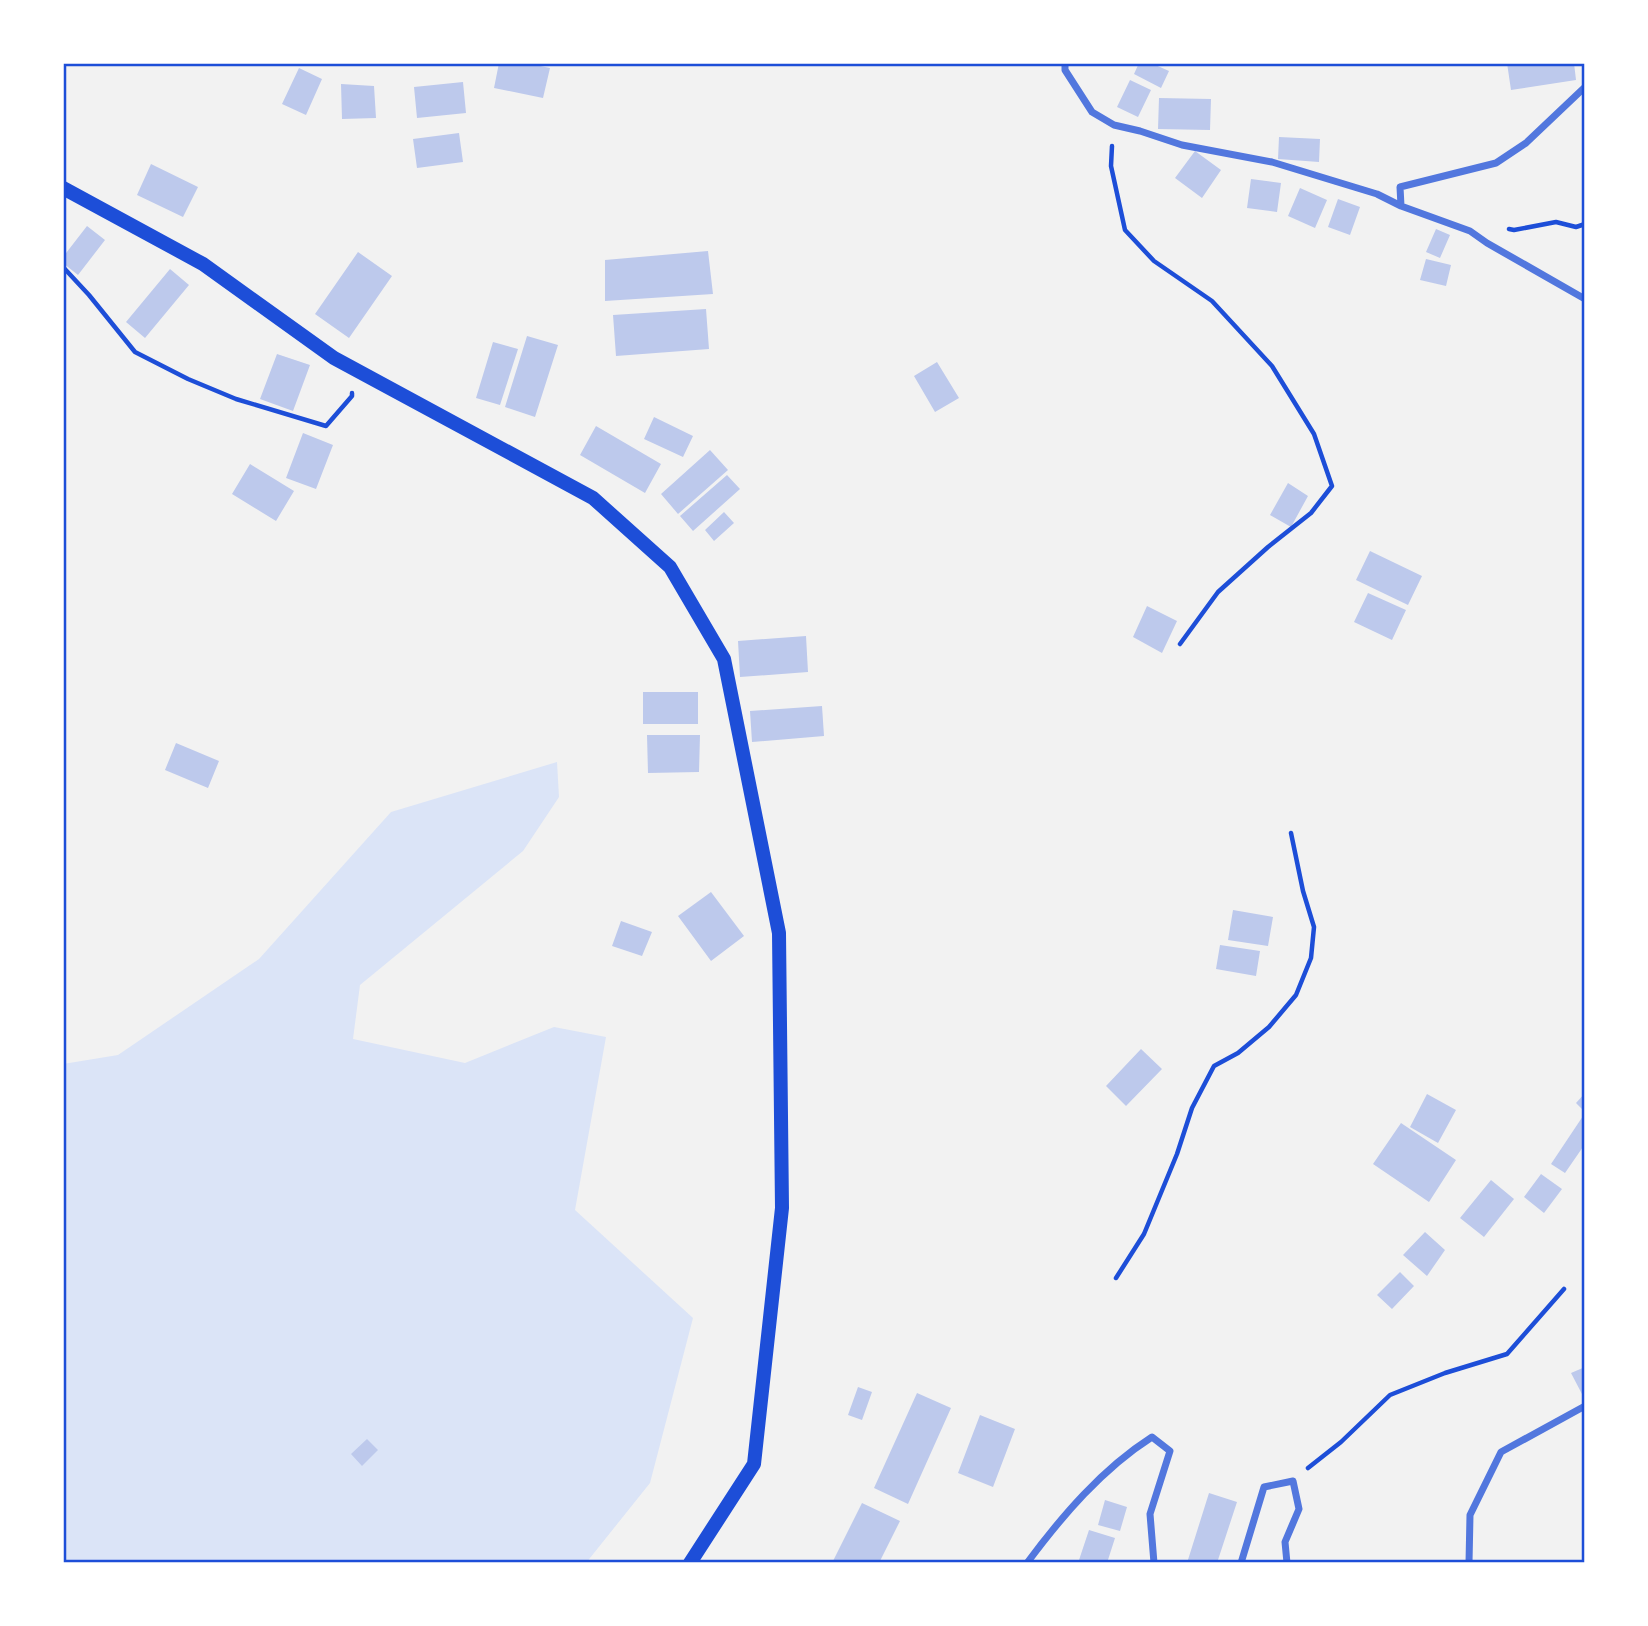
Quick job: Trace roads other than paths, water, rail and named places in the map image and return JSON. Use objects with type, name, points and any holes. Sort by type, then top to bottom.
[{"type":"main road","points":[[63,188],[203,264],[334,358],[593,498],[670,567],[724,659],[779,933],[782,1208],[754,1464],[690,1563]]},
{"type":"street","points":[[1065,63],[1065,70],[1092,112],[1114,125],[1182,145],[1272,162],[1377,194],[1401,206],[1470,231],[1585,299]]},
{"type":"street","points":[[1401,206],[1400,187],[1496,163],[1526,143],[1585,87]]},
{"type":"street","points":[[1469,1563],[1470,1515],[1501,1452],[1585,1406]]},
{"type":"street","points":[[1027,1563],[1054,1527],[1101,1477],[1133,1448],[1152,1437],[1170,1451],[1150,1514],[1154,1563]]},
{"type":"street","points":[[1241,1563],[1264,1487],[1293,1481],[1299,1509],[1285,1542],[1287,1563]]}]
